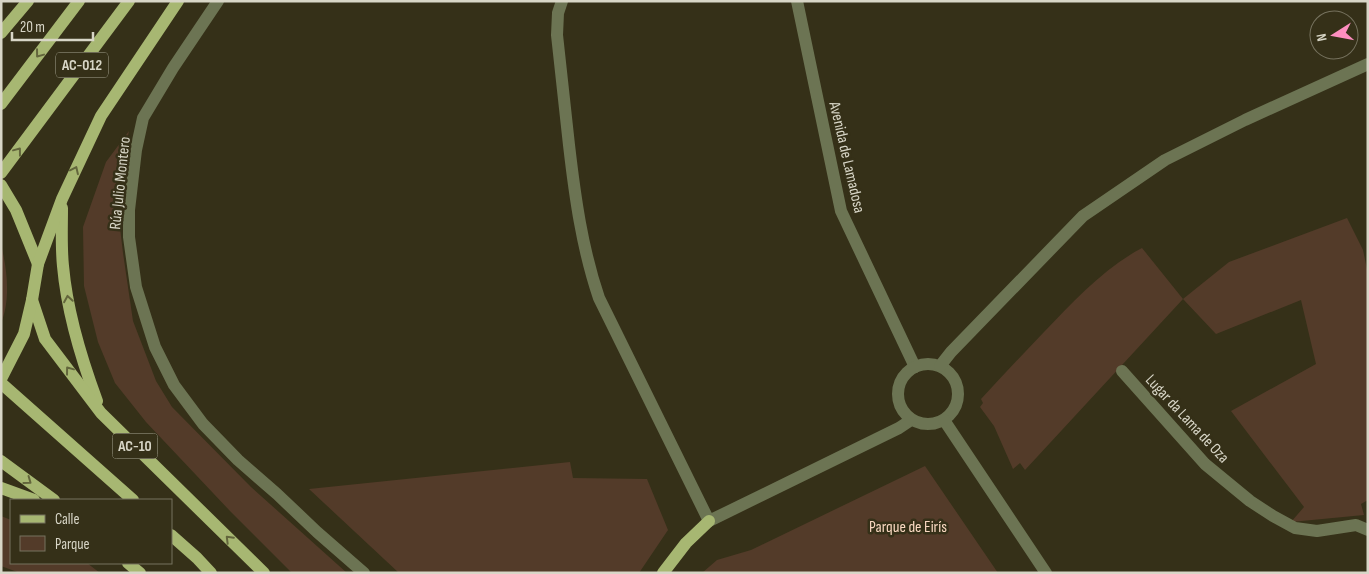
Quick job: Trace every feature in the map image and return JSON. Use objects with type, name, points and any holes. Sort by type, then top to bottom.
[{"type":"main road","points":[[1,33],[28,1]]},
{"type":"main road","name":"AC-012","points":[[1,104],[79,1]]},
{"type":"main road","name":"AC-012","points":[[1,173],[129,1]]},
{"type":"main road","points":[[1,379],[24,334],[38,264],[62,199],[101,116],[178,1]]},
{"type":"main road","points":[[1,25],[19,12]]},
{"type":"main road","points":[[1,185],[16,210],[38,264]]},
{"type":"main road","name":"AC-10","points":[[62,199],[63,267],[70,308],[82,360],[101,413]]},
{"type":"main road","name":"AC-10","points":[[32,300],[45,339],[101,413],[264,573]]},
{"type":"main road","name":"AC-10","points":[[1,383],[132,499]]},
{"type":"main road","points":[[1,461],[53,499]]},
{"type":"main road","points":[[1,488],[31,499]]},
{"type":"main road","points":[[663,573],[686,543],[709,520]]},
{"type":"main road","points":[[172,536],[211,573]]},
{"type":"main road","points":[[129,564],[140,573]]},
{"type":"street","name":"Rúa Julio Montero","points":[[218,1],[173,68],[143,118],[136,150],[129,210],[129,237],[136,287],[155,347],[166,370],[174,385],[203,424],[238,460],[364,573]]},
{"type":"street","points":[[562,1],[558,13],[557,35],[575,192],[583,242],[590,270],[599,298],[709,520],[899,428],[911,420]]},
{"type":"street","name":"Avenida de Lamadosa","points":[[797,1],[842,210],[915,367]]},
{"type":"street","points":[[940,366],[1083,216],[1165,160],[1244,120],[1368,64]]},
{"type":"street","points":[[925,364],[940,366],[952,376],[956,385],[958,395],[956,405],[944,420],[936,424],[926,425],[911,420],[902,410],[898,400],[901,381],[915,367],[925,364]]},
{"type":"street","name":"Lugar da Lama de Oza","points":[[1122,371],[1205,464],[1250,501],[1273,516],[1295,528],[1318,531],[1356,525],[1368,530]]},
{"type":"street","points":[[944,420],[1046,573]]},
{"type":"green space","points":[[129,131],[116,194],[133,321],[156,381],[172,407],[251,487],[347,573],[292,573],[146,422],[115,383],[98,342],[84,286],[83,227],[106,162]]},
{"type":"green space","points":[[1347,218],[1363,250],[1368,274],[1368,500],[1361,504],[1364,515],[1291,522],[1304,507],[1231,411],[1316,364],[1301,300],[1216,334],[1183,299],[1229,262]]},
{"type":"green space","points":[[1,244],[5,264],[7,294],[1,323]]},
{"type":"green space","points":[[1142,248],[1183,299],[1025,470],[1020,463],[1013,469],[994,426],[980,407],[983,403],[981,399],[1090,286],[1115,265]]},
{"type":"green space","points":[[570,462],[573,478],[647,479],[668,530],[639,573],[399,573],[309,489]]},
{"type":"green space","name":"Parque de Eirís","points":[[925,466],[998,573],[702,573],[717,560],[751,550]]},
{"type":"green space","points":[[1,516],[10,520],[10,564],[88,564],[100,573],[20,573],[1,566]]}]
